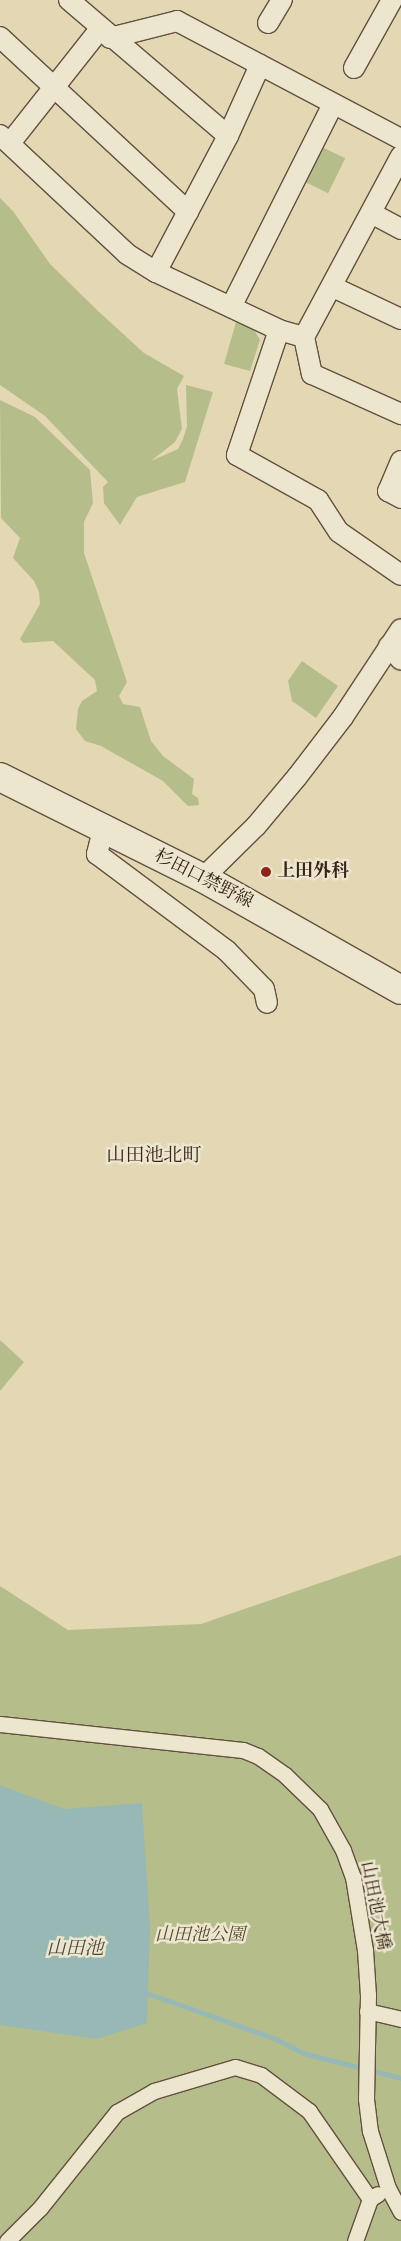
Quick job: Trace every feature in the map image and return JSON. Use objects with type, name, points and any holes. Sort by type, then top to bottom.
[{"type":"main road","name":"杉田口禁野線","points":[[0,777],[103,830],[203,878],[401,990]]},
{"type":"street","points":[[70,0],[105,34],[228,136]]},
{"type":"street","points":[[268,23],[282,0]]},
{"type":"street","points":[[354,68],[392,0]]},
{"type":"street","points":[[304,337],[279,330],[156,272],[126,254],[5,139],[105,34],[176,22],[401,139]]},
{"type":"street","points":[[0,37],[188,212]]},
{"type":"street","points":[[156,272],[228,136],[260,64]]},
{"type":"street","points":[[231,307],[333,104]]},
{"type":"street","points":[[401,156],[304,337],[312,374],[401,414]]},
{"type":"street","points":[[371,213],[401,229]]},
{"type":"street","points":[[333,286],[401,319]]},
{"type":"street","points":[[279,330],[237,455],[318,500],[339,532],[401,575]]},
{"type":"street","points":[[401,461],[388,491],[401,498]]},
{"type":"street","points":[[203,878],[256,826],[395,653],[401,629]]},
{"type":"street","points":[[103,830],[97,854],[227,951],[264,989],[268,1003]]},
{"type":"street","name":"山田池大橋","points":[[0,1724],[243,1750],[258,1756],[285,1775],[320,1809],[342,1850],[353,1877],[365,1950],[368,1995],[366,2099],[370,2131],[388,2188],[401,2212]]},
{"type":"street","points":[[367,2011],[401,2019]]},
{"type":"street","points":[[7,2241],[40,2208],[117,2112],[154,2090],[234,2067],[261,2075],[309,2111],[370,2199]]},
{"type":"street","points":[[355,2241],[370,2199],[388,2188]]},
{"type":"green space","points":[[320,146],[345,158],[328,193],[303,181]]},
{"type":"green space","points":[[0,198],[13,211],[50,264],[97,310],[144,353],[184,376],[177,389],[182,429],[175,442],[151,461],[178,449],[183,439],[187,426],[186,385],[213,392],[185,482],[137,497],[120,525],[104,503],[103,487],[108,482],[45,416],[0,385]]},
{"type":"green space","points":[[236,322],[252,326],[260,340],[250,371],[224,364]]},
{"type":"green space","points":[[0,400],[35,417],[90,470],[93,503],[84,522],[84,553],[127,682],[119,696],[123,704],[140,707],[151,741],[163,756],[194,779],[192,794],[198,798],[199,805],[188,806],[163,781],[101,746],[85,741],[76,729],[78,709],[82,701],[97,691],[95,680],[53,641],[23,643],[20,639],[40,604],[39,592],[34,581],[13,558],[20,538],[1,518]]},
{"type":"green space","points":[[302,661],[338,686],[316,718],[292,701],[288,681]]},
{"type":"green space","points":[[0,1340],[24,1362],[0,1391]]},
{"type":"green space","name":"山田池公園","points":[[401,1555],[401,2241],[0,2241],[0,1586],[68,1630],[201,1624]]},
{"type":"water","name":"山田池","points":[[0,1785],[64,1809],[142,1803],[150,1927],[147,2023],[97,2039],[0,2025]]},
{"type":"waterway","points":[[144,1992],[276,2039],[303,2053],[401,2078]]},
{"type":"place","name":"上田外科","points":[[266,872]]},
{"type":"district","name":"山田池北町","points":[[154,1157]]}]
